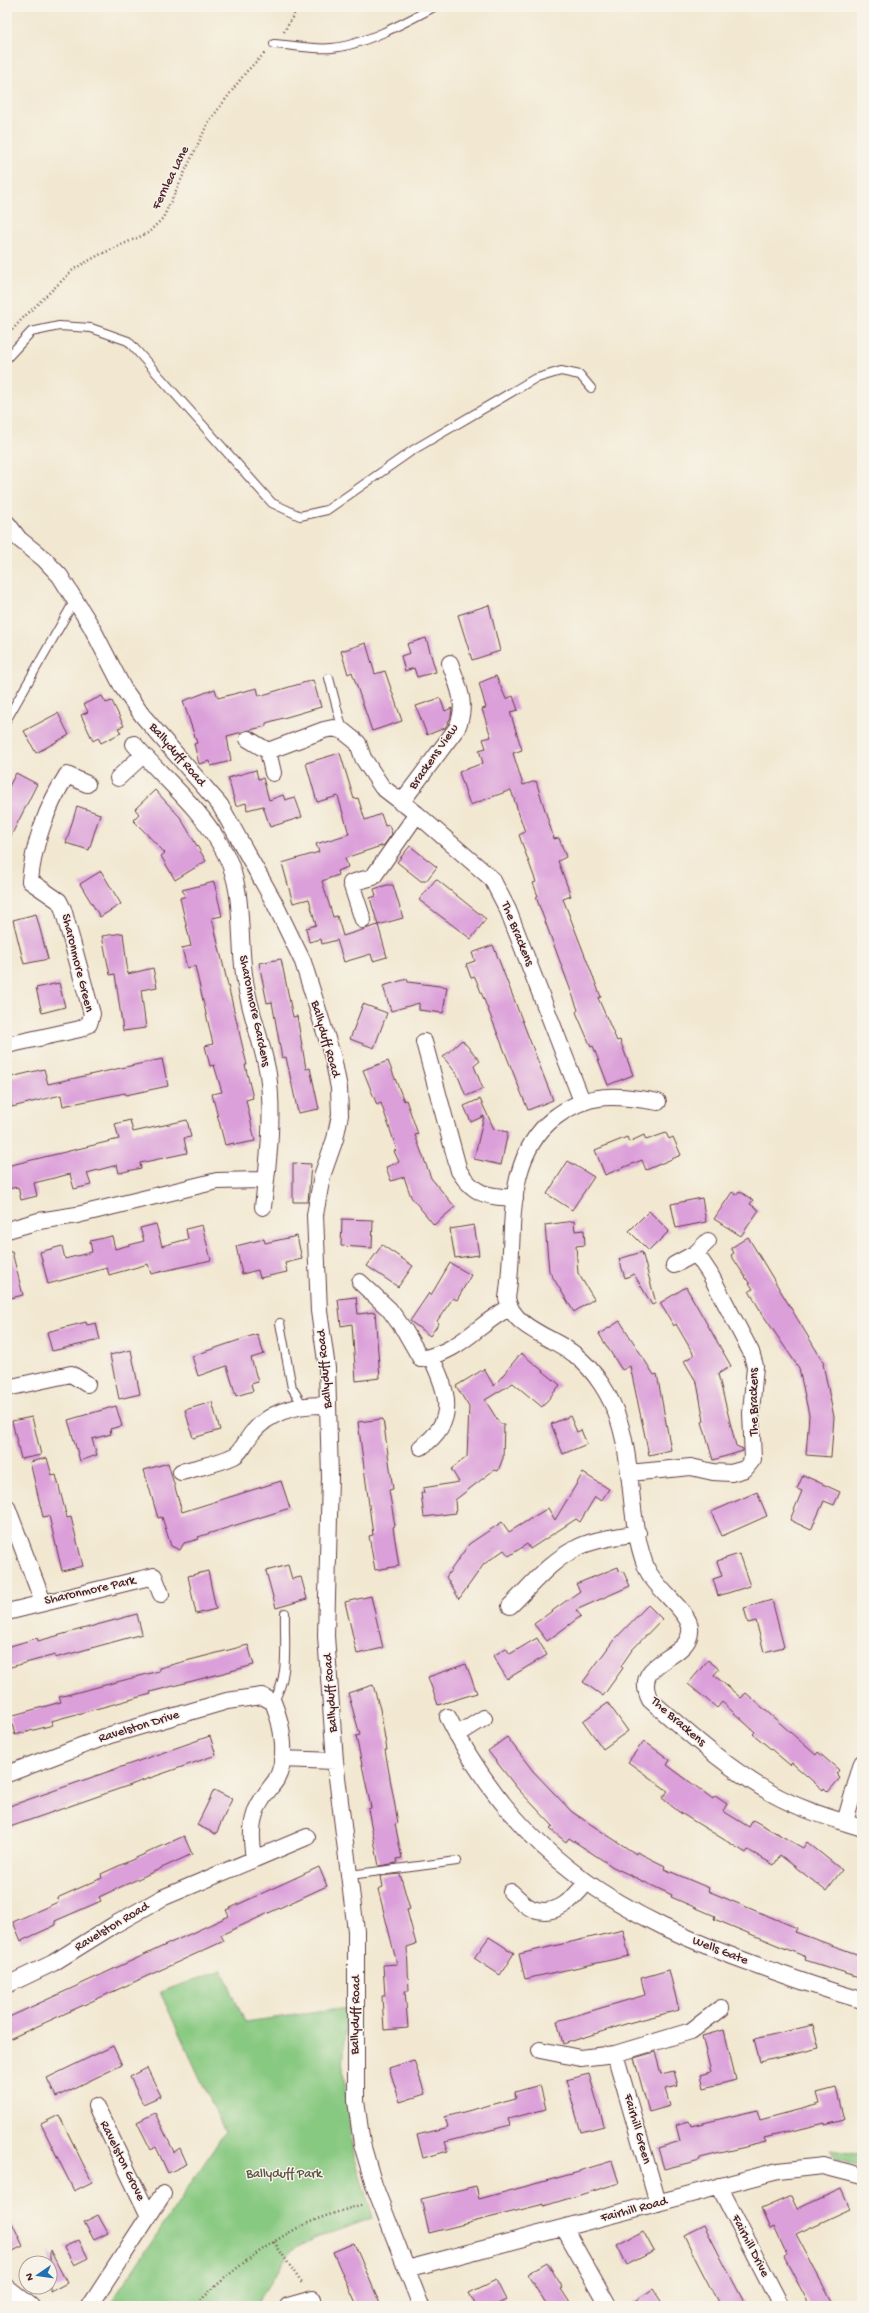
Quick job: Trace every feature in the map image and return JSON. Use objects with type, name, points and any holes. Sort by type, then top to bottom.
[{"type":"street","name":"Ballyduff Road","points":[[7,523],[19,539],[44,559],[60,576],[91,626],[123,688],[142,714],[220,805],[274,902],[303,962],[332,1058],[339,1088],[340,1114],[335,1139],[322,1176],[315,1215],[319,1310],[327,1368],[330,1477],[326,1636],[335,1761],[356,1931],[356,2101],[362,2144],[379,2199],[421,2306]]},
{"type":"street","name":"Brackens View","points":[[401,803],[456,728],[463,714],[463,702],[450,663]]},
{"type":"street","points":[[268,751],[324,730],[333,728],[343,731]]},
{"type":"street","name":"The Brackens","points":[[343,731],[358,744],[363,758],[382,787],[417,814],[492,879],[500,892],[582,1101]]},
{"type":"street","points":[[248,739],[268,751],[273,773]]},
{"type":"street","name":"Sharonmore Gardens","points":[[118,778],[139,749],[203,819],[224,852],[235,880],[239,897],[240,942],[244,976],[267,1073],[270,1095],[270,1145],[263,1207]]},
{"type":"street","name":"Sharonmore Green","points":[[7,1045],[80,1029],[89,1024],[92,1014],[64,909],[60,901],[30,881],[32,864],[52,798],[67,775],[87,784]]},
{"type":"street","points":[[363,920],[351,883],[373,876],[417,814]]},
{"type":"street","points":[[424,1042],[459,1171],[467,1185],[479,1193],[514,1198]]},
{"type":"street","points":[[360,1282],[389,1309],[405,1331],[421,1359],[448,1351],[509,1308],[507,1298],[510,1281],[514,1198],[523,1160],[532,1141],[550,1122],[567,1108],[582,1101],[602,1097],[624,1096],[658,1102]]},
{"type":"street","points":[[7,1230],[39,1221],[77,1216],[217,1181],[266,1180]]},
{"type":"street","points":[[674,1266],[696,1253],[708,1241]]},
{"type":"street","name":"The Brackens","points":[[628,1473],[691,1467],[713,1472],[731,1473],[745,1469],[753,1459],[751,1413],[755,1366],[747,1345],[710,1274],[696,1253]]},
{"type":"street","name":"The Brackens","points":[[509,1308],[523,1323],[575,1354],[594,1373],[610,1399],[620,1422],[638,1533],[646,1568],[653,1582],[684,1615],[690,1626],[690,1636],[683,1645],[649,1672],[645,1681],[645,1690],[650,1700],[734,1769],[771,1793],[801,1807],[862,1828]]},
{"type":"street","points":[[421,1447],[433,1438],[442,1428],[447,1410],[446,1395],[431,1357]]},
{"type":"street","points":[[7,1388],[71,1374],[87,1384]]},
{"type":"street","points":[[181,1472],[236,1456],[254,1430],[269,1418],[302,1404],[328,1405]]},
{"type":"street","points":[[7,1507],[43,1602]]},
{"type":"street","points":[[510,1606],[560,1558],[575,1548],[600,1540],[638,1533]]},
{"type":"street","name":"Sharonmore Park","points":[[7,1612],[154,1576],[161,1594]]},
{"type":"street","name":"Ravelston Drive","points":[[7,1774],[110,1735],[227,1701],[262,1696],[273,1702]]},
{"type":"street","points":[[254,1859],[252,1825],[255,1812],[277,1778],[282,1759],[283,1740],[280,1719],[273,1702]]},
{"type":"street","name":"Wells Gate","points":[[448,1717],[457,1735],[490,1789],[513,1818],[558,1862],[586,1883],[628,1910],[678,1935],[760,1967],[862,2000]]},
{"type":"street","points":[[457,1735],[484,1718]]},
{"type":"street","points":[[282,1759],[335,1761]]},
{"type":"street","points":[[845,1822],[862,1763]]},
{"type":"street","name":"Ravelston Road","points":[[7,1984],[53,1963],[114,1925],[162,1898],[307,1837]]},
{"type":"street","points":[[511,1892],[533,1909],[546,1911],[561,1908],[573,1898],[586,1883]]},
{"type":"street","points":[[540,2050],[580,2058],[615,2054],[691,2031],[721,2008]]},
{"type":"street","name":"Fairhill Green","points":[[615,2054],[658,2203]]},
{"type":"street","name":"Ravelston Grove","points":[[96,2106],[149,2216]]},
{"type":"street","name":"Fairhill Road","points":[[406,2269],[778,2171],[823,2166],[862,2176]]},
{"type":"street","name":"Fairhill Drive","points":[[718,2186],[780,2306]]},
{"type":"street","name":"Ravelston Grove","points":[[90,2306],[163,2194]]},
{"type":"street","points":[[564,2228],[608,2306]]},
{"type":"street","points":[[7,2287],[31,2306]]},
{"type":"street","points":[[288,2306],[313,2300]]},
{"type":"lane","points":[[274,44],[332,48],[361,40],[412,19],[434,7]]},
{"type":"lane","points":[[7,358],[31,332],[59,326],[91,328],[128,341],[272,503],[300,516],[327,510],[413,450],[534,379],[561,371],[580,374],[591,388]]},
{"type":"lane","points":[[7,718],[75,600]]},
{"type":"lane","points":[[329,678],[343,731]]},
{"type":"lane","points":[[280,1323],[292,1388],[302,1404]]},
{"type":"lane","points":[[273,1702],[281,1690],[284,1672],[285,1613]]},
{"type":"lane","points":[[350,1875],[458,1861]]},
{"type":"path","name":"Fernlea Lane","points":[[7,336],[22,319],[74,269],[99,255],[148,233],[163,218],[208,123],[246,72],[274,44],[287,28],[298,7]]},
{"type":"path","points":[[195,2306],[274,2242],[308,2223],[379,2199]]},
{"type":"path","points":[[274,2242],[313,2300]]},
{"type":"green space","name":"Ballyduff Park","points":[[222,1970],[245,2022],[347,2008],[343,2070],[354,2155],[373,2218],[316,2238],[291,2251],[256,2306],[109,2306],[225,2132],[160,1992]]},
{"type":"green space","points":[[831,2149],[862,2154],[862,2167],[836,2158]]},
{"type":"building","points":[[489,605],[500,651],[472,660],[458,615]]},
{"type":"building","points":[[426,638],[436,672],[417,677],[414,668],[405,671],[401,656],[410,653],[407,644]]},
{"type":"building","points":[[366,643],[375,674],[385,671],[402,721],[372,731],[352,672],[348,674],[341,651]]},
{"type":"building","points":[[496,676],[506,699],[513,696],[518,710],[510,712],[522,750],[513,753],[523,785],[536,781],[554,839],[559,838],[566,857],[558,861],[571,896],[563,899],[601,997],[598,998],[617,1041],[620,1040],[633,1075],[608,1085],[593,1046],[591,1047],[576,1012],[578,1010],[536,897],[538,896],[533,883],[536,882],[519,835],[525,832],[511,790],[470,805],[459,772],[483,763],[479,750],[486,748],[483,739],[491,737],[482,709],[486,708],[479,683]]},
{"type":"building","points":[[313,680],[321,707],[266,723],[266,726],[227,736],[231,761],[211,766],[210,761],[199,764],[194,744],[197,743],[183,701],[215,689],[218,698],[257,688],[259,696]]},
{"type":"building","points":[[102,696],[106,703],[112,701],[124,726],[118,728],[121,733],[101,743],[98,738],[93,741],[81,715],[88,712],[84,704]]},
{"type":"building","points":[[440,698],[445,711],[452,708],[451,717],[445,728],[427,735],[416,706]]},
{"type":"building","points":[[58,713],[69,735],[36,753],[24,731]]},
{"type":"building","points":[[340,753],[354,799],[358,798],[365,820],[381,814],[385,826],[389,825],[392,834],[384,845],[345,858],[348,867],[337,871],[338,875],[322,881],[333,917],[337,916],[343,936],[378,925],[387,957],[373,961],[371,954],[344,962],[337,940],[322,944],[321,939],[309,942],[306,928],[316,925],[309,899],[293,903],[282,863],[319,852],[316,844],[349,834],[338,796],[317,802],[306,763]]},
{"type":"building","points":[[256,770],[258,779],[263,778],[269,800],[283,795],[285,800],[295,797],[302,817],[270,827],[263,806],[247,810],[246,803],[236,806],[228,778]]},
{"type":"building","points":[[16,773],[37,784],[7,844],[7,790]]},
{"type":"building","points":[[155,790],[180,817],[206,861],[175,880],[161,856],[165,853],[133,820],[139,814],[135,809]]},
{"type":"building","points":[[77,806],[100,814],[89,850],[66,843]]},
{"type":"building","points":[[410,846],[437,867],[426,881],[421,881],[397,862]]},
{"type":"building","points":[[101,871],[121,904],[100,917],[80,884]]},
{"type":"building","points":[[436,879],[486,919],[471,939],[419,900]]},
{"type":"building","points":[[214,882],[222,916],[212,918],[247,1065],[245,1065],[253,1098],[246,1100],[255,1141],[234,1145],[234,1143],[225,1145],[212,1094],[222,1092],[214,1065],[210,1066],[205,1046],[213,1044],[195,966],[187,968],[182,948],[191,946],[180,898],[186,896],[182,890]]},
{"type":"building","points":[[387,885],[393,885],[403,918],[378,925],[370,898],[376,896],[374,889]]},
{"type":"building","points":[[36,914],[48,959],[24,964],[13,920]]},
{"type":"building","points":[[123,933],[128,974],[153,968],[157,987],[141,990],[146,1028],[123,1031],[115,974],[110,975],[102,936]]},
{"type":"building","points":[[493,945],[553,1100],[528,1110],[475,977],[471,978],[466,964],[475,961],[472,953]]},
{"type":"building","points":[[281,959],[293,1017],[297,1016],[306,1069],[310,1068],[319,1109],[298,1113],[286,1057],[282,1058],[272,1002],[267,1003],[259,963]]},
{"type":"building","points":[[407,979],[408,982],[447,987],[443,1013],[419,1010],[419,1003],[391,1011],[383,986]]},
{"type":"building","points":[[59,983],[65,1007],[42,1013],[36,988]]},
{"type":"building","points":[[363,1004],[387,1013],[374,1048],[350,1039]]},
{"type":"building","points":[[462,1040],[480,1061],[474,1066],[483,1089],[466,1096],[457,1074],[443,1057]]},
{"type":"building","points":[[162,1059],[168,1086],[126,1095],[125,1093],[63,1106],[61,1095],[12,1107],[7,1088],[7,1078],[44,1069],[48,1084]]},
{"type":"building","points":[[388,1061],[404,1101],[406,1100],[418,1134],[415,1135],[431,1178],[455,1207],[434,1225],[411,1197],[404,1177],[391,1181],[386,1167],[399,1162],[394,1151],[397,1150],[381,1103],[377,1105],[363,1070]]},
{"type":"building","points":[[480,1099],[494,1129],[508,1132],[501,1165],[474,1159],[484,1116],[471,1122],[464,1106]]},
{"type":"building","points":[[130,1120],[133,1132],[187,1120],[191,1137],[184,1138],[187,1153],[140,1163],[141,1168],[119,1173],[117,1165],[87,1173],[91,1185],[74,1189],[70,1174],[34,1183],[37,1196],[21,1200],[18,1187],[7,1189],[7,1166],[119,1139],[115,1124]]},
{"type":"building","points":[[666,1133],[669,1139],[673,1137],[681,1155],[646,1170],[642,1160],[605,1175],[595,1150],[627,1137],[629,1142],[644,1135],[646,1140]]},
{"type":"building","points":[[568,1161],[594,1177],[572,1210],[547,1194]]},
{"type":"building","points":[[293,1163],[311,1164],[308,1202],[293,1202]]},
{"type":"building","points":[[739,1191],[753,1200],[750,1204],[759,1210],[741,1236],[714,1219],[732,1192],[736,1195]]},
{"type":"building","points":[[702,1198],[706,1222],[676,1228],[671,1204]]},
{"type":"building","points":[[649,1211],[669,1231],[649,1251],[629,1231]]},
{"type":"building","points":[[342,1219],[373,1220],[372,1248],[341,1246]]},
{"type":"building","points":[[574,1221],[575,1231],[584,1230],[585,1245],[576,1246],[578,1273],[594,1299],[574,1312],[549,1271],[545,1225]]},
{"type":"building","points":[[156,1224],[162,1246],[188,1239],[186,1229],[202,1225],[211,1260],[151,1274],[148,1264],[109,1275],[107,1268],[48,1284],[40,1252],[62,1246],[65,1259],[92,1252],[90,1241],[112,1236],[115,1249],[144,1241],[140,1228]]},
{"type":"building","points":[[474,1225],[479,1255],[455,1258],[450,1229]]},
{"type":"building","points":[[297,1236],[302,1259],[285,1263],[287,1272],[260,1278],[258,1270],[242,1274],[236,1246],[264,1239],[265,1243]]},
{"type":"building","points":[[748,1237],[824,1363],[834,1417],[831,1457],[806,1455],[809,1415],[799,1368],[763,1315],[749,1291],[753,1289],[731,1255],[734,1253],[731,1248]]},
{"type":"building","points":[[382,1245],[413,1266],[398,1287],[367,1266]]},
{"type":"building","points":[[7,1252],[12,1252],[23,1295],[7,1299]]},
{"type":"building","points":[[642,1252],[656,1303],[652,1305],[634,1274],[625,1278],[619,1259]]},
{"type":"building","points":[[450,1263],[471,1275],[457,1300],[453,1298],[437,1321],[439,1323],[430,1336],[410,1321],[429,1293],[431,1295]]},
{"type":"building","points":[[686,1287],[731,1366],[718,1374],[736,1446],[743,1449],[743,1451],[713,1460],[702,1422],[704,1421],[697,1383],[684,1361],[694,1355],[676,1324],[674,1326],[660,1303]]},
{"type":"building","points":[[356,1297],[358,1314],[375,1312],[380,1378],[356,1381],[352,1324],[341,1326],[338,1299]]},
{"type":"building","points":[[620,1321],[654,1375],[657,1374],[671,1450],[649,1455],[630,1366],[622,1370],[599,1334]]},
{"type":"building","points":[[86,1322],[87,1325],[96,1323],[100,1340],[52,1351],[47,1332]]},
{"type":"building","points":[[257,1334],[264,1354],[251,1358],[258,1382],[251,1384],[253,1391],[236,1396],[227,1366],[198,1376],[192,1356]]},
{"type":"building","points":[[131,1350],[140,1394],[119,1399],[110,1355]]},
{"type":"building","points":[[521,1353],[560,1385],[542,1407],[513,1383],[485,1400],[500,1424],[504,1424],[503,1458],[498,1471],[494,1470],[455,1500],[456,1513],[424,1517],[421,1493],[424,1493],[423,1488],[459,1482],[451,1469],[467,1457],[469,1407],[456,1386],[484,1369],[494,1386]]},
{"type":"building","points":[[212,1402],[220,1430],[193,1438],[185,1410]]},
{"type":"building","points":[[116,1406],[122,1426],[110,1429],[111,1434],[92,1439],[97,1455],[80,1461],[68,1420]]},
{"type":"building","points":[[570,1416],[577,1432],[581,1430],[587,1444],[563,1454],[551,1424]]},
{"type":"building","points":[[32,1417],[41,1455],[21,1459],[12,1421]]},
{"type":"building","points":[[383,1419],[393,1489],[389,1490],[395,1526],[393,1527],[399,1566],[375,1570],[369,1536],[373,1535],[358,1422]]},
{"type":"building","points":[[47,1458],[52,1476],[56,1475],[67,1518],[71,1517],[83,1566],[62,1571],[49,1516],[43,1517],[30,1462]]},
{"type":"building","points":[[168,1463],[182,1512],[281,1481],[290,1508],[198,1537],[199,1539],[184,1543],[180,1550],[171,1546],[162,1517],[158,1518],[144,1470]]},
{"type":"building","points":[[583,1473],[609,1489],[601,1501],[595,1497],[580,1522],[576,1519],[530,1549],[527,1544],[509,1556],[504,1550],[484,1564],[459,1599],[446,1577],[469,1544],[502,1522],[509,1532],[548,1508],[555,1520]]},
{"type":"building","points":[[803,1475],[840,1492],[834,1505],[824,1501],[811,1530],[790,1520],[802,1491],[797,1489]]},
{"type":"building","points":[[757,1492],[767,1516],[722,1536],[711,1512]]},
{"type":"building","points":[[739,1554],[750,1586],[718,1596],[713,1579],[722,1576],[717,1561]]},
{"type":"building","points":[[288,1565],[292,1579],[301,1577],[307,1599],[276,1608],[266,1571]]},
{"type":"building","points":[[618,1567],[620,1573],[623,1571],[630,1586],[576,1610],[581,1616],[547,1641],[534,1624],[580,1591],[576,1584]]},
{"type":"building","points":[[208,1571],[216,1609],[196,1614],[188,1576]]},
{"type":"building","points":[[371,1596],[383,1648],[357,1654],[345,1602]]},
{"type":"building","points":[[772,1600],[784,1647],[764,1652],[756,1621],[748,1623],[744,1608]]},
{"type":"building","points":[[648,1605],[662,1619],[632,1650],[621,1666],[623,1668],[603,1696],[583,1682],[613,1641]]},
{"type":"building","points":[[137,1614],[142,1634],[55,1658],[55,1655],[7,1668],[7,1647],[37,1638],[38,1641]]},
{"type":"building","points":[[537,1638],[547,1655],[507,1679],[493,1656],[506,1648],[510,1654]]},
{"type":"building","points":[[248,1645],[254,1665],[150,1692],[151,1694],[51,1721],[53,1725],[15,1735],[10,1716],[61,1702],[59,1697],[159,1671],[159,1668]]},
{"type":"building","points":[[708,1660],[719,1669],[714,1675],[741,1698],[746,1693],[816,1755],[818,1752],[839,1770],[836,1774],[840,1778],[828,1792],[824,1788],[823,1790],[792,1763],[790,1765],[753,1734],[755,1732],[722,1702],[717,1708],[688,1684]]},
{"type":"building","points":[[466,1664],[477,1693],[438,1705],[428,1677]]},
{"type":"building","points":[[373,1685],[380,1709],[387,1750],[385,1750],[398,1823],[395,1824],[402,1858],[396,1859],[397,1863],[379,1866],[368,1809],[371,1808],[356,1736],[360,1735],[348,1693]]},
{"type":"building","points":[[608,1703],[628,1731],[603,1749],[583,1721]]},
{"type":"building","points":[[210,1736],[216,1755],[7,1828],[7,1807]]},
{"type":"building","points":[[507,1737],[533,1771],[572,1812],[636,1854],[637,1852],[665,1866],[664,1869],[709,1888],[708,1891],[797,1928],[795,1932],[862,1956],[862,1978],[805,1960],[806,1957],[714,1919],[715,1916],[671,1897],[672,1895],[613,1867],[569,1838],[566,1842],[550,1829],[553,1826],[517,1788],[488,1751]]},
{"type":"building","points":[[644,1741],[670,1760],[667,1765],[713,1799],[715,1796],[727,1804],[723,1811],[749,1827],[753,1820],[803,1848],[807,1842],[842,1870],[826,1891],[780,1855],[774,1865],[748,1850],[746,1853],[679,1812],[662,1798],[668,1791],[628,1762]]},
{"type":"building","points":[[214,1790],[232,1799],[216,1834],[197,1825]]},
{"type":"building","points":[[184,1836],[192,1854],[99,1897],[101,1901],[55,1921],[56,1925],[21,1941],[13,1922],[58,1902],[57,1898],[102,1878],[101,1874]]},
{"type":"building","points":[[319,1867],[327,1886],[221,1935],[224,1941],[7,2040],[7,2018],[229,1916],[226,1910]]},
{"type":"building","points":[[400,1874],[410,1909],[407,1910],[416,1944],[407,1947],[409,1991],[405,1991],[408,2028],[384,2030],[382,1996],[385,1996],[383,1965],[397,1964],[378,1889],[383,1887],[381,1876]]},
{"type":"building","points":[[623,1930],[629,1956],[525,1979],[519,1954]]},
{"type":"building","points":[[489,1937],[514,1953],[500,1975],[474,1958]]},
{"type":"building","points":[[669,1970],[679,2010],[632,2022],[563,2044],[557,2021],[645,1995],[641,1978]]},
{"type":"building","points":[[813,2025],[819,2048],[760,2062],[754,2039]]},
{"type":"building","points":[[724,2030],[736,2080],[704,2088],[701,2075],[711,2072],[702,2036]]},
{"type":"building","points":[[113,2046],[122,2065],[56,2097],[47,2078]]},
{"type":"building","points":[[655,2052],[661,2074],[674,2071],[678,2086],[665,2089],[670,2106],[649,2112],[634,2058]]},
{"type":"building","points":[[414,2060],[425,2094],[400,2102],[389,2068]]},
{"type":"building","points":[[147,2068],[161,2096],[143,2104],[130,2077]]},
{"type":"building","points":[[589,2074],[604,2126],[581,2132],[566,2080]]},
{"type":"building","points":[[540,2085],[546,2109],[508,2119],[510,2125],[445,2142],[448,2151],[423,2158],[417,2135],[448,2127],[445,2117],[516,2098],[515,2092]]},
{"type":"building","points":[[836,2088],[844,2120],[825,2125],[825,2123],[764,2138],[766,2142],[700,2158],[700,2160],[664,2169],[658,2148],[680,2141],[676,2125],[689,2121],[691,2126],[757,2110],[760,2120],[820,2104],[817,2093]]},
{"type":"building","points":[[155,2113],[174,2152],[180,2148],[187,2164],[168,2173],[156,2147],[151,2150],[137,2122]]},
{"type":"building","points":[[59,2115],[92,2182],[74,2191],[41,2124]]},
{"type":"building","points":[[612,2161],[619,2183],[544,2206],[544,2204],[429,2233],[421,2199],[476,2186],[479,2199],[579,2172]]},
{"type":"building","points":[[841,2189],[850,2209],[796,2234],[834,2306],[810,2306],[784,2257],[787,2255],[774,2227],[770,2229],[761,2209],[791,2196],[797,2209]]},
{"type":"building","points":[[7,2212],[23,2246],[7,2254]]},
{"type":"building","points":[[98,2215],[108,2233],[94,2240],[84,2222]]},
{"type":"building","points":[[704,2225],[746,2306],[720,2306],[697,2262],[684,2235]]},
{"type":"building","points":[[643,2231],[654,2251],[627,2265],[617,2245]]},
{"type":"building","points":[[79,2240],[88,2258],[74,2265],[64,2247]]},
{"type":"building","points":[[354,2243],[381,2306],[357,2306],[333,2252]]},
{"type":"building","points":[[547,2262],[572,2306],[547,2306],[527,2274]]},
{"type":"building","points":[[58,2266],[67,2283],[58,2288]]},
{"type":"building","points":[[496,2280],[506,2300],[494,2306],[476,2306],[469,2293]]},
{"type":"building","points":[[653,2289],[664,2306],[627,2306]]}]
